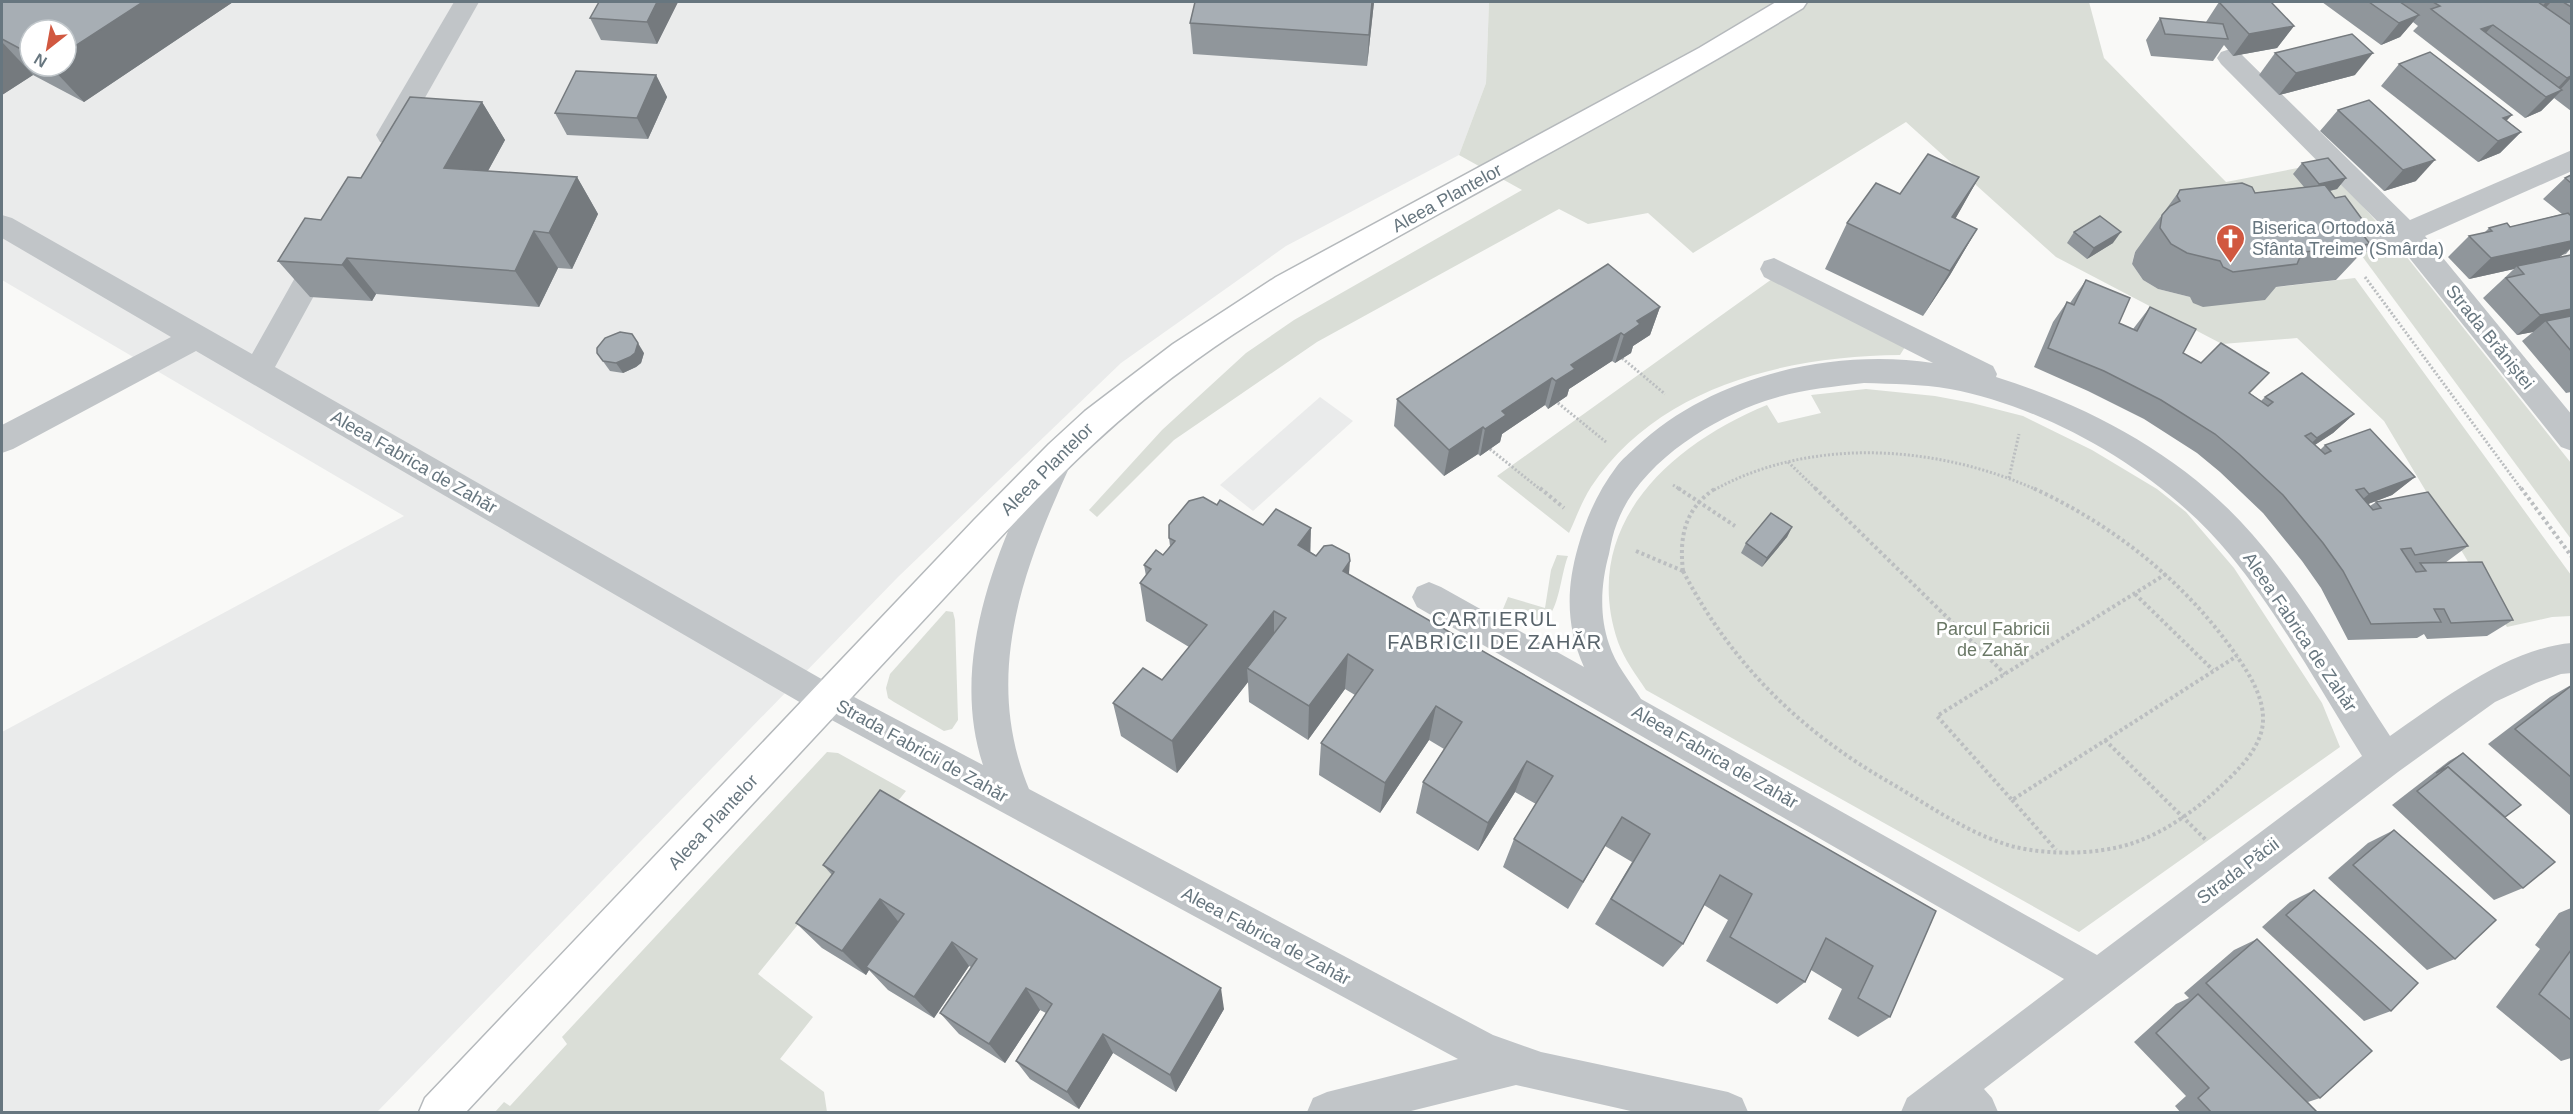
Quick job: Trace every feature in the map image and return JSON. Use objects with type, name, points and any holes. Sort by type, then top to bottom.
[{"type":"main road","name":"Aleea Plantelor","points":[[439,1113],[1060,453],[1096,420],[1184,352],[1286,285],[1698,60],[1753,29],[1794,2]]},
{"type":"street","points":[[379,156],[466,2]]},
{"type":"street","name":"Strada Brăniștei","points":[[2229,58],[2406,233],[2571,438]]},
{"type":"street","points":[[2356,256],[2571,160]]},
{"type":"street","name":"Aleea Fabrica de Zahăr","points":[[2,225],[827,700]]},
{"type":"street","points":[[257,372],[338,228]]},
{"type":"street","points":[[1774,269],[2025,412]]},
{"type":"street","points":[[2,440],[197,338]]},
{"type":"street","name":"Aleea Fabrica de Zahăr","points":[[2098,976],[1629,710],[1603,671],[1590,636],[1586,611],[1590,554],[1602,514],[1622,484],[1666,440],[1713,409],[1753,392],[1793,381],[1832,374],[1873,371],[1916,373],[1972,383],[2025,412],[2075,420],[2179,485],[2222,523],[2253,557],[2385,760]]},
{"type":"street","points":[[1016,802],[996,747],[991,701],[992,651],[997,619],[1011,563],[1023,531],[1060,453]]},
{"type":"street","points":[[1429,597],[1629,710]]},
{"type":"street","name":"Strada Păcii","points":[[1921,1113],[1966,1100],[2098,976],[2385,760],[2483,691],[2526,671],[2568,661]]},
{"type":"street","name":"Strada Fabricii de Zahăr","points":[[827,700],[1016,802]]},
{"type":"street","name":"Aleea Fabrica de Zahăr","points":[[1016,802],[1479,1049],[1516,1065],[1728,1113]]},
{"type":"street","points":[[1327,1113],[1516,1065]]},
{"type":"path","points":[[2356,256],[2571,557]]},
{"type":"path","points":[[1622,358],[1696,419]]},
{"type":"path","points":[[1558,402],[1610,446]]},
{"type":"path","points":[[2009,478],[2025,412]]},
{"type":"path","points":[[1490,449],[1567,511]]},
{"type":"path","points":[[1837,454],[1902,455],[1942,460],[2009,478],[2074,507],[2166,574],[2192,598],[2237,656],[2255,688],[2261,705],[2263,724],[2257,743],[2244,763],[2227,781],[2181,816],[2147,837],[2131,844],[2108,849],[2033,851],[2007,846],[1977,834],[1869,771],[1824,741],[1774,696],[1734,648],[1690,587],[1683,571],[1679,548],[1682,525],[1698,502],[1730,481],[1788,462],[1837,454]]},
{"type":"path","points":[[1788,462],[2005,674]]},
{"type":"path","points":[[1668,483],[1734,526]]},
{"type":"path","points":[[1635,550],[1683,571]]},
{"type":"path","points":[[2057,851],[1937,716],[2166,574]]},
{"type":"path","points":[[2135,594],[2213,670]]},
{"type":"path","points":[[2012,800],[2237,656]]},
{"type":"path","points":[[2105,740],[2207,842]]},
{"type":"shaded area","points":[[2,2],[1489,2],[1486,83],[1459,155],[1286,246],[1121,363],[898,577],[377,1112],[2,1112],[2,732],[404,516],[2,280]]},
{"type":"shaded area","points":[[1320,397],[1353,421],[1253,511],[1220,485]]},
{"type":"green space","points":[[1489,2],[2089,2],[2104,58],[2226,182],[2324,163],[2384,230],[2347,235],[2135,251],[2132,264],[2143,280],[2158,289],[2190,297],[2355,278],[2571,575],[2571,616],[2552,617],[2507,627],[2384,421],[2297,338],[2222,344],[2056,257],[1906,122],[1693,253],[1648,213],[1588,224],[1559,209],[1317,342],[1174,440],[1097,517],[1089,510],[1162,430],[1246,353],[1294,320],[1522,190],[1459,155],[1486,83]]},
{"type":"green space","points":[[2398,246],[2571,463],[2571,539],[2359,252]]},
{"type":"green space","points":[[1772,279],[1905,347],[1900,355],[1813,362],[1770,371],[1728,384],[1688,401],[1652,424],[1619,452],[1591,487],[1569,533],[1497,476]]},
{"type":"green space","name":"Parcul Fabricii de Zahăr","points":[[1866,389],[1935,396],[2023,416],[2092,450],[2157,489],[2186,512],[2234,568],[2322,703],[2340,747],[2079,932],[1646,690],[1630,667],[1618,642],[1609,600],[1611,562],[1622,527],[1641,495],[1667,467],[1697,443],[1731,422],[1767,405],[1778,423],[1821,413],[1811,395]]},
{"type":"green space","points":[[1557,555],[1568,556],[1557,601],[1544,622],[1503,609],[1508,597],[1545,608],[1551,570]]},
{"type":"green space","points":[[946,611],[953,612],[955,620],[958,720],[952,729],[944,731],[888,698],[886,688],[890,674]]},
{"type":"green space","points":[[827,752],[838,753],[906,791],[758,974],[813,1017],[780,1059],[824,1092],[827,1112],[495,1112],[504,1102],[510,1106],[567,1044],[562,1037]]},
{"type":"building","points":[[2,2],[143,2],[78,44],[78,18],[18,18],[18,48],[2,39]]},
{"type":"building","points":[[599,2],[657,2],[647,22],[590,18]]},
{"type":"building","points":[[1195,2],[1372,2],[1369,35],[1190,23]]},
{"type":"building","points":[[2219,2],[2271,2],[2294,26],[2249,34]]},
{"type":"building","points":[[2369,2],[2400,2],[2419,15],[2399,23]]},
{"type":"building","points":[[2433,2],[2538,2],[2571,25],[2571,76],[2567,78],[2493,25],[2481,29],[2562,90],[2546,97],[2431,9],[2440,6]]},
{"type":"building","points":[[2160,18],[2223,24],[2228,39],[2165,34]]},
{"type":"building","points":[[2352,34],[2373,53],[2296,73],[2275,53]]},
{"type":"building","points":[[2430,52],[2512,115],[2503,118],[2521,132],[2498,141],[2399,64]]},
{"type":"building","points":[[576,71],[656,75],[637,118],[555,113]]},
{"type":"building","points":[[410,97],[482,102],[444,168],[577,177],[549,233],[534,231],[515,271],[347,258],[342,265],[278,261],[305,218],[321,220],[348,177],[361,178]]},
{"type":"building","points":[[2369,100],[2435,160],[2403,170],[2338,110]]},
{"type":"building","points":[[1928,154],[1979,177],[1952,217],[1977,229],[1950,271],[1847,223],[1876,183],[1900,194]]},
{"type":"building","points":[[2328,158],[2346,178],[2319,184],[2302,163]]},
{"type":"building","points":[[2571,175],[2571,183],[2565,178]]},
{"type":"building","points":[[2242,183],[2252,187],[2255,193],[2325,185],[2335,198],[2345,196],[2367,226],[2357,227],[2370,244],[2296,253],[2300,257],[2297,264],[2233,272],[2223,267],[2220,261],[2187,253],[2171,244],[2160,228],[2162,215],[2170,206],[2180,201],[2177,196],[2180,190]]},
{"type":"building","points":[[2568,213],[2571,216],[2571,241],[2491,258],[2469,236],[2492,231],[2489,228],[2507,223],[2510,227]]},
{"type":"building","points":[[2100,216],[2121,232],[2094,248],[2074,232]]},
{"type":"building","points":[[2571,255],[2571,309],[2540,315],[2506,278],[2524,274],[2517,266]]},
{"type":"building","points":[[1608,264],[1660,307],[1637,321],[1640,324],[1624,335],[1621,333],[1571,365],[1575,369],[1556,381],[1552,378],[1502,411],[1506,415],[1485,429],[1483,427],[1449,450],[1397,399]]},
{"type":"building","points":[[2086,280],[2130,298],[2119,323],[2137,331],[2150,307],[2196,329],[2183,353],[2201,363],[2221,343],[2269,373],[2249,393],[2268,406],[2273,402],[2265,397],[2302,373],[2354,414],[2317,438],[2311,433],[2305,436],[2325,454],[2331,451],[2325,445],[2370,429],[2415,477],[2369,494],[2364,488],[2356,490],[2373,510],[2381,508],[2376,502],[2428,492],[2468,546],[2415,555],[2411,548],[2401,549],[2416,572],[2426,571],[2420,563],[2482,562],[2513,620],[2451,623],[2444,609],[2434,609],[2441,622],[2371,624],[2343,571],[2323,543],[2283,495],[2239,454],[2215,434],[2161,400],[2104,371],[2048,348],[2067,302],[2074,305]]},
{"type":"building","points":[[2571,316],[2571,351],[2546,321]]},
{"type":"building","points":[[620,332],[632,334],[638,343],[635,353],[616,363],[603,361],[597,353],[597,348],[605,338]]},
{"type":"building","points":[[1203,497],[1217,505],[1220,500],[1263,525],[1276,509],[1311,528],[1298,545],[1316,556],[1324,546],[1332,545],[1349,554],[1350,561],[1343,571],[1936,911],[1890,1017],[1858,998],[1873,966],[1826,938],[1805,982],[1730,937],[1752,894],[1720,875],[1683,944],[1611,899],[1650,834],[1622,817],[1583,882],[1514,839],[1553,776],[1527,761],[1488,823],[1423,782],[1462,722],[1436,706],[1385,783],[1321,743],[1373,670],[1348,654],[1309,706],[1247,668],[1286,618],[1274,611],[1172,741],[1113,703],[1143,668],[1162,680],[1207,625],[1140,583],[1151,569],[1144,565],[1156,550],[1163,555],[1175,541],[1169,538],[1169,525],[1189,501]]},
{"type":"building","points":[[1771,513],[1792,527],[1767,558],[1746,543]]},
{"type":"building","points":[[2571,686],[2571,777],[2515,729]]},
{"type":"building","points":[[2463,753],[2521,805],[2505,817],[2448,767],[2436,773]]},
{"type":"building","points":[[2448,767],[2555,862],[2523,888],[2417,791]]},
{"type":"building","points":[[880,790],[1221,988],[1170,1075],[1103,1034],[1067,1092],[1016,1061],[1052,1004],[1039,995],[1026,988],[989,1044],[940,1013],[977,959],[952,942],[914,997],[866,967],[904,914],[880,899],[842,951],[796,923],[834,872],[823,865]]},
{"type":"building","points":[[2394,830],[2496,920],[2455,959],[2353,865]]},
{"type":"building","points":[[2314,890],[2418,983],[2391,1011],[2286,915]]},
{"type":"building","points":[[2257,939],[2372,1051],[2320,1098],[2206,983]]},
{"type":"building","points":[[2571,950],[2571,1020],[2539,994]]},
{"type":"building","points":[[2198,994],[2318,1113],[2212,1113],[2198,1098],[2209,1088],[2156,1033]]},
{"type":"place","name":"Biserica Ortodoxă Sfânta Treime (Smârda)","points":[[2231,264]]},
{"type":"district","name":"CARTIERUL FABRICII DE ZAHĂR","points":[[1495,630]]}]
